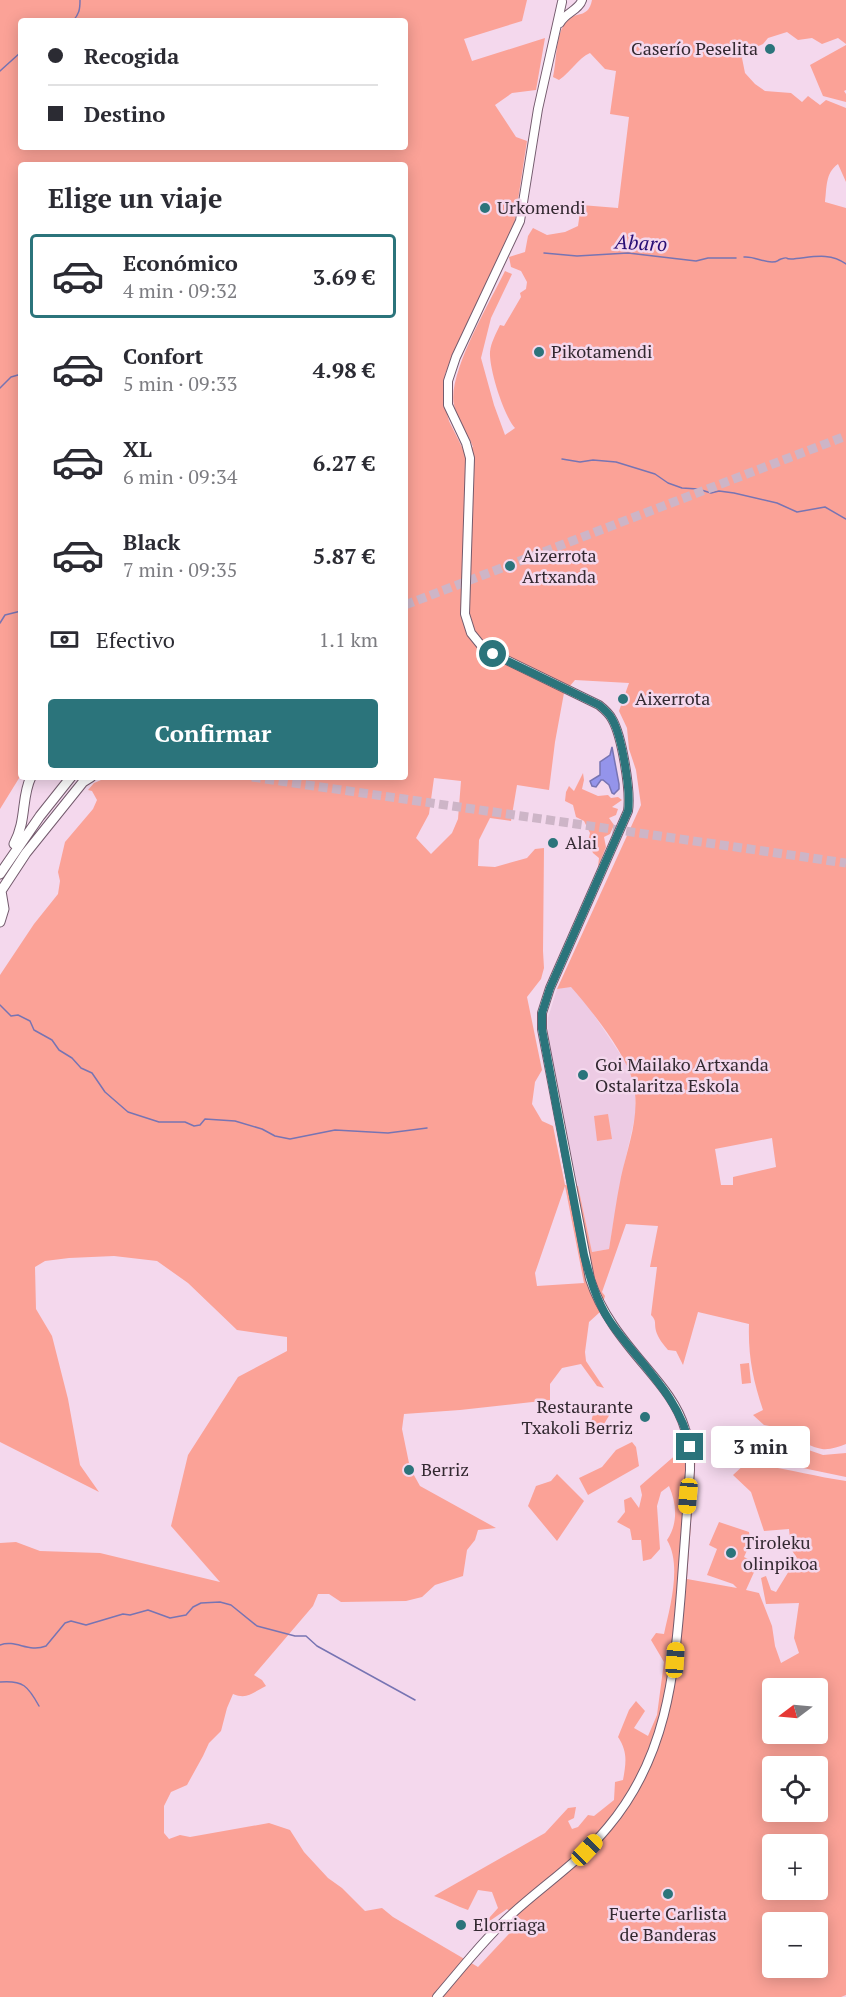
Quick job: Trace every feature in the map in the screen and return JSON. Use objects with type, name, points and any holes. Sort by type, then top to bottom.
[{"type":"highway","points":[[0,874],[23,824],[30,780]]},
{"type":"highway","points":[[0,874],[19,844],[69,780]]},
{"type":"highway","points":[[0,892],[48,824],[86,780]]},
{"type":"highway","points":[[0,922],[4,909],[0,892],[19,844]]},
{"type":"street","points":[[556,29],[563,17],[579,7],[582,0]]},
{"type":"street","points":[[562,1],[565,7],[573,9]]},
{"type":"street","points":[[437,1997],[486,1939],[514,1912],[579,1859],[596,1841],[619,1812],[645,1769],[663,1721],[671,1689],[690,1470],[687,1436],[679,1413],[665,1391],[609,1320],[594,1292],[584,1255],[542,1029],[542,1013],[550,988],[628,811],[628,786],[618,737],[611,718],[599,705],[484,649],[471,633],[465,614],[470,458],[466,443],[448,405],[448,381],[456,357],[520,220],[540,99],[562,1]]},
{"type":"shaded area","points":[[0,0],[527,0],[522,21],[464,39],[472,61],[545,38],[536,90],[512,93],[495,105],[516,137],[527,141],[514,226],[445,374],[443,398],[449,421],[464,451],[473,447],[454,405],[457,375],[471,338],[505,271],[512,274],[491,318],[481,358],[505,435],[515,428],[498,392],[490,360],[493,341],[500,325],[504,326],[521,297],[520,293],[526,289],[527,282],[521,271],[511,267],[509,257],[525,252],[528,236],[533,228],[547,235],[565,232],[578,226],[581,205],[618,208],[629,117],[610,114],[616,71],[605,69],[590,53],[559,80],[553,77],[558,41],[566,22],[573,16],[588,10],[592,0],[846,0],[846,44],[838,38],[822,44],[812,38],[798,40],[787,32],[768,38],[763,44],[745,52],[742,58],[745,73],[765,91],[791,93],[802,102],[808,96],[820,105],[826,100],[846,108],[846,182],[838,164],[829,176],[825,202],[846,208],[846,1444],[825,1449],[802,1443],[788,1443],[791,1430],[764,1425],[753,1415],[763,1410],[752,1368],[749,1324],[698,1312],[683,1365],[676,1351],[668,1350],[658,1336],[655,1321],[651,1315],[657,1267],[650,1267],[658,1226],[626,1224],[602,1292],[605,1296],[600,1312],[589,1322],[586,1361],[604,1388],[597,1386],[581,1364],[562,1368],[550,1384],[550,1400],[404,1414],[402,1429],[410,1468],[420,1486],[496,1528],[478,1530],[475,1540],[467,1550],[463,1576],[435,1585],[422,1597],[406,1601],[341,1602],[329,1594],[318,1594],[313,1606],[254,1675],[266,1686],[247,1696],[233,1694],[221,1731],[209,1743],[187,1785],[171,1792],[164,1806],[164,1833],[169,1839],[180,1835],[190,1837],[269,1823],[290,1830],[304,1852],[328,1878],[342,1888],[365,1911],[382,1908],[393,1917],[478,1967],[522,1920],[507,1909],[481,1927],[498,1908],[492,1892],[478,1890],[468,1910],[434,1896],[545,1833],[568,1808],[576,1807],[574,1818],[568,1821],[572,1829],[578,1827],[588,1815],[594,1816],[614,1800],[615,1782],[623,1780],[625,1763],[625,1753],[618,1737],[629,1710],[636,1701],[645,1711],[634,1728],[648,1736],[657,1715],[664,1662],[651,1640],[656,1633],[664,1634],[672,1599],[674,1561],[667,1540],[675,1521],[674,1500],[669,1486],[661,1492],[657,1506],[660,1549],[651,1559],[643,1561],[641,1540],[632,1540],[630,1529],[617,1522],[625,1512],[624,1500],[631,1497],[639,1508],[642,1495],[640,1486],[679,1452],[696,1454],[687,1579],[737,1588],[733,1584],[707,1575],[717,1549],[709,1545],[719,1522],[749,1532],[751,1545],[744,1557],[748,1559],[747,1562],[754,1565],[755,1570],[746,1590],[759,1593],[772,1626],[775,1646],[781,1663],[799,1653],[794,1638],[799,1603],[766,1604],[761,1578],[766,1576],[771,1590],[776,1592],[797,1558],[791,1549],[789,1529],[764,1531],[751,1492],[733,1475],[746,1463],[846,1481],[846,1995],[841,1997],[0,1997],[0,1543],[16,1542],[40,1551],[100,1553],[220,1582],[171,1526],[188,1455],[238,1377],[287,1351],[287,1337],[237,1330],[188,1283],[157,1261],[114,1256],[45,1261],[35,1267],[36,1309],[52,1336],[68,1399],[80,1465],[99,1492],[0,1442],[0,975],[34,924],[58,894],[60,881],[58,872],[65,842],[93,809],[97,800],[92,791],[88,790],[94,783],[101,780],[408,780],[408,162],[18,162],[18,780],[0,809]],"holes":[[[575,680],[629,683],[619,711],[627,728],[641,805],[557,989],[571,987],[598,1020],[623,1058],[629,1070],[635,1094],[633,1130],[619,1186],[609,1249],[592,1252],[578,1186],[565,1185],[553,1126],[542,1121],[532,1104],[535,1082],[542,1070],[527,997],[541,979],[544,968],[544,848],[535,849],[527,858],[495,867],[478,866],[479,840],[490,818],[511,821],[517,785],[549,790],[564,693]],[[434,778],[461,781],[458,819],[452,833],[431,854],[416,838],[429,814]],[[772,1138],[776,1167],[733,1177],[733,1185],[721,1185],[715,1149]],[[565,1186],[584,1283],[537,1286],[535,1273]]]},
{"type":"shaded area","points":[[846,45],[846,90],[844,91],[846,102],[823,96],[810,65]]},
{"type":"shaded area","points":[[612,747],[619,784],[619,789],[614,794],[603,780],[596,787],[592,786],[590,781],[600,775],[600,762],[610,755]]},
{"type":"shaded area","points":[[583,773],[582,789],[598,796],[608,795],[611,798],[618,797],[622,800],[612,807],[618,809],[616,815],[609,818],[614,825],[610,834],[604,837],[606,847],[598,867],[599,858],[593,853],[588,842],[590,833],[584,821],[576,817],[573,805],[565,801],[569,786],[574,791]]},
{"type":"shaded area","points":[[571,986],[588,1006],[626,1063],[634,1084],[636,1112],[609,1249],[592,1252],[547,1041],[548,1018],[557,989]]},
{"type":"shaded area","points":[[608,1114],[612,1139],[597,1141],[594,1116]]},
{"type":"shaded area","points":[[749,1363],[751,1383],[742,1384],[740,1364]]},
{"type":"shaded area","points":[[595,1407],[610,1414],[601,1429],[588,1433]]},
{"type":"shaded area","points":[[632,1442],[636,1447],[639,1466],[588,1495],[579,1478],[602,1467],[616,1450]]},
{"type":"shaded area","points":[[768,1445],[797,1446],[823,1455],[846,1453],[846,1477],[760,1459],[751,1460],[761,1448]]},
{"type":"shaded area","points":[[557,1474],[584,1501],[557,1541],[528,1506],[536,1486],[551,1481]]},
{"type":"waterway","points":[[75,18],[79,12],[80,0]]},
{"type":"waterway","points":[[0,71],[18,55]]},
{"type":"waterway","name":"Abaro","points":[[544,253],[577,256],[628,253],[696,261],[708,258],[736,258]]},
{"type":"waterway","name":"Abaro","points":[[744,257],[776,262],[785,258],[826,256],[846,264]]},
{"type":"waterway","points":[[0,388],[11,377],[18,375]]},
{"type":"waterway","points":[[562,459],[580,462],[593,460],[616,462],[655,474],[668,483],[682,488],[711,493],[719,491],[734,493],[777,503],[797,512],[825,507],[846,519]]},
{"type":"waterway","points":[[0,623],[5,615],[18,612]]},
{"type":"waterway","points":[[0,1005],[11,1016],[18,1015],[30,1021],[34,1030],[52,1040],[59,1050],[72,1058],[81,1068],[92,1073],[105,1092],[128,1112],[159,1122],[185,1122],[194,1126],[200,1125],[205,1119],[235,1121],[262,1129],[275,1136],[290,1139],[335,1130],[388,1133],[427,1128]]},
{"type":"waterway","points":[[0,1645],[11,1644],[40,1648],[46,1646],[65,1623],[71,1621],[86,1625],[123,1614],[130,1615],[148,1610],[170,1618],[186,1615],[193,1607],[201,1603],[220,1602],[231,1605],[257,1626],[295,1636],[306,1636],[317,1646],[415,1700]]},
{"type":"waterway","points":[[0,1682],[20,1683],[28,1689],[39,1706]]},
{"type":"tunnel","points":[[408,604],[846,436]]},
{"type":"tunnel","points":[[273,780],[846,863]]},
{"type":"place","name":"Caserío Peselita","points":[[770,49]]},
{"type":"place","name":"Urkomendi","points":[[485,208]]},
{"type":"place","name":"Pikotamendi","points":[[539,352]]},
{"type":"place","name":"Aizerrota Artxanda","points":[[510,566]]},
{"type":"place","name":"Aixerrota","points":[[623,699]]},
{"type":"place","name":"Alai","points":[[553,843]]},
{"type":"place","name":"Goi Mailako Artxanda Ostalaritza Eskola","points":[[583,1075]]},
{"type":"place","name":"Restaurante Txakoli Berriz","points":[[645,1417]]},
{"type":"place","name":"Berriz","points":[[409,1470]]},
{"type":"place","name":"Tiroleku olinpikoa","points":[[731,1553]]},
{"type":"place","name":"Fuerte Carlista de Banderas","points":[[668,1894]]},
{"type":"place","name":"Elorriaga","points":[[461,1925]]},
{"type":"route","points":[[493,654],[599,705],[614,723],[618,737],[628,786],[628,811],[550,988],[542,1013],[543,1044],[584,1255],[594,1292],[609,1320],[676,1407],[685,1427],[690,1447]]}]
